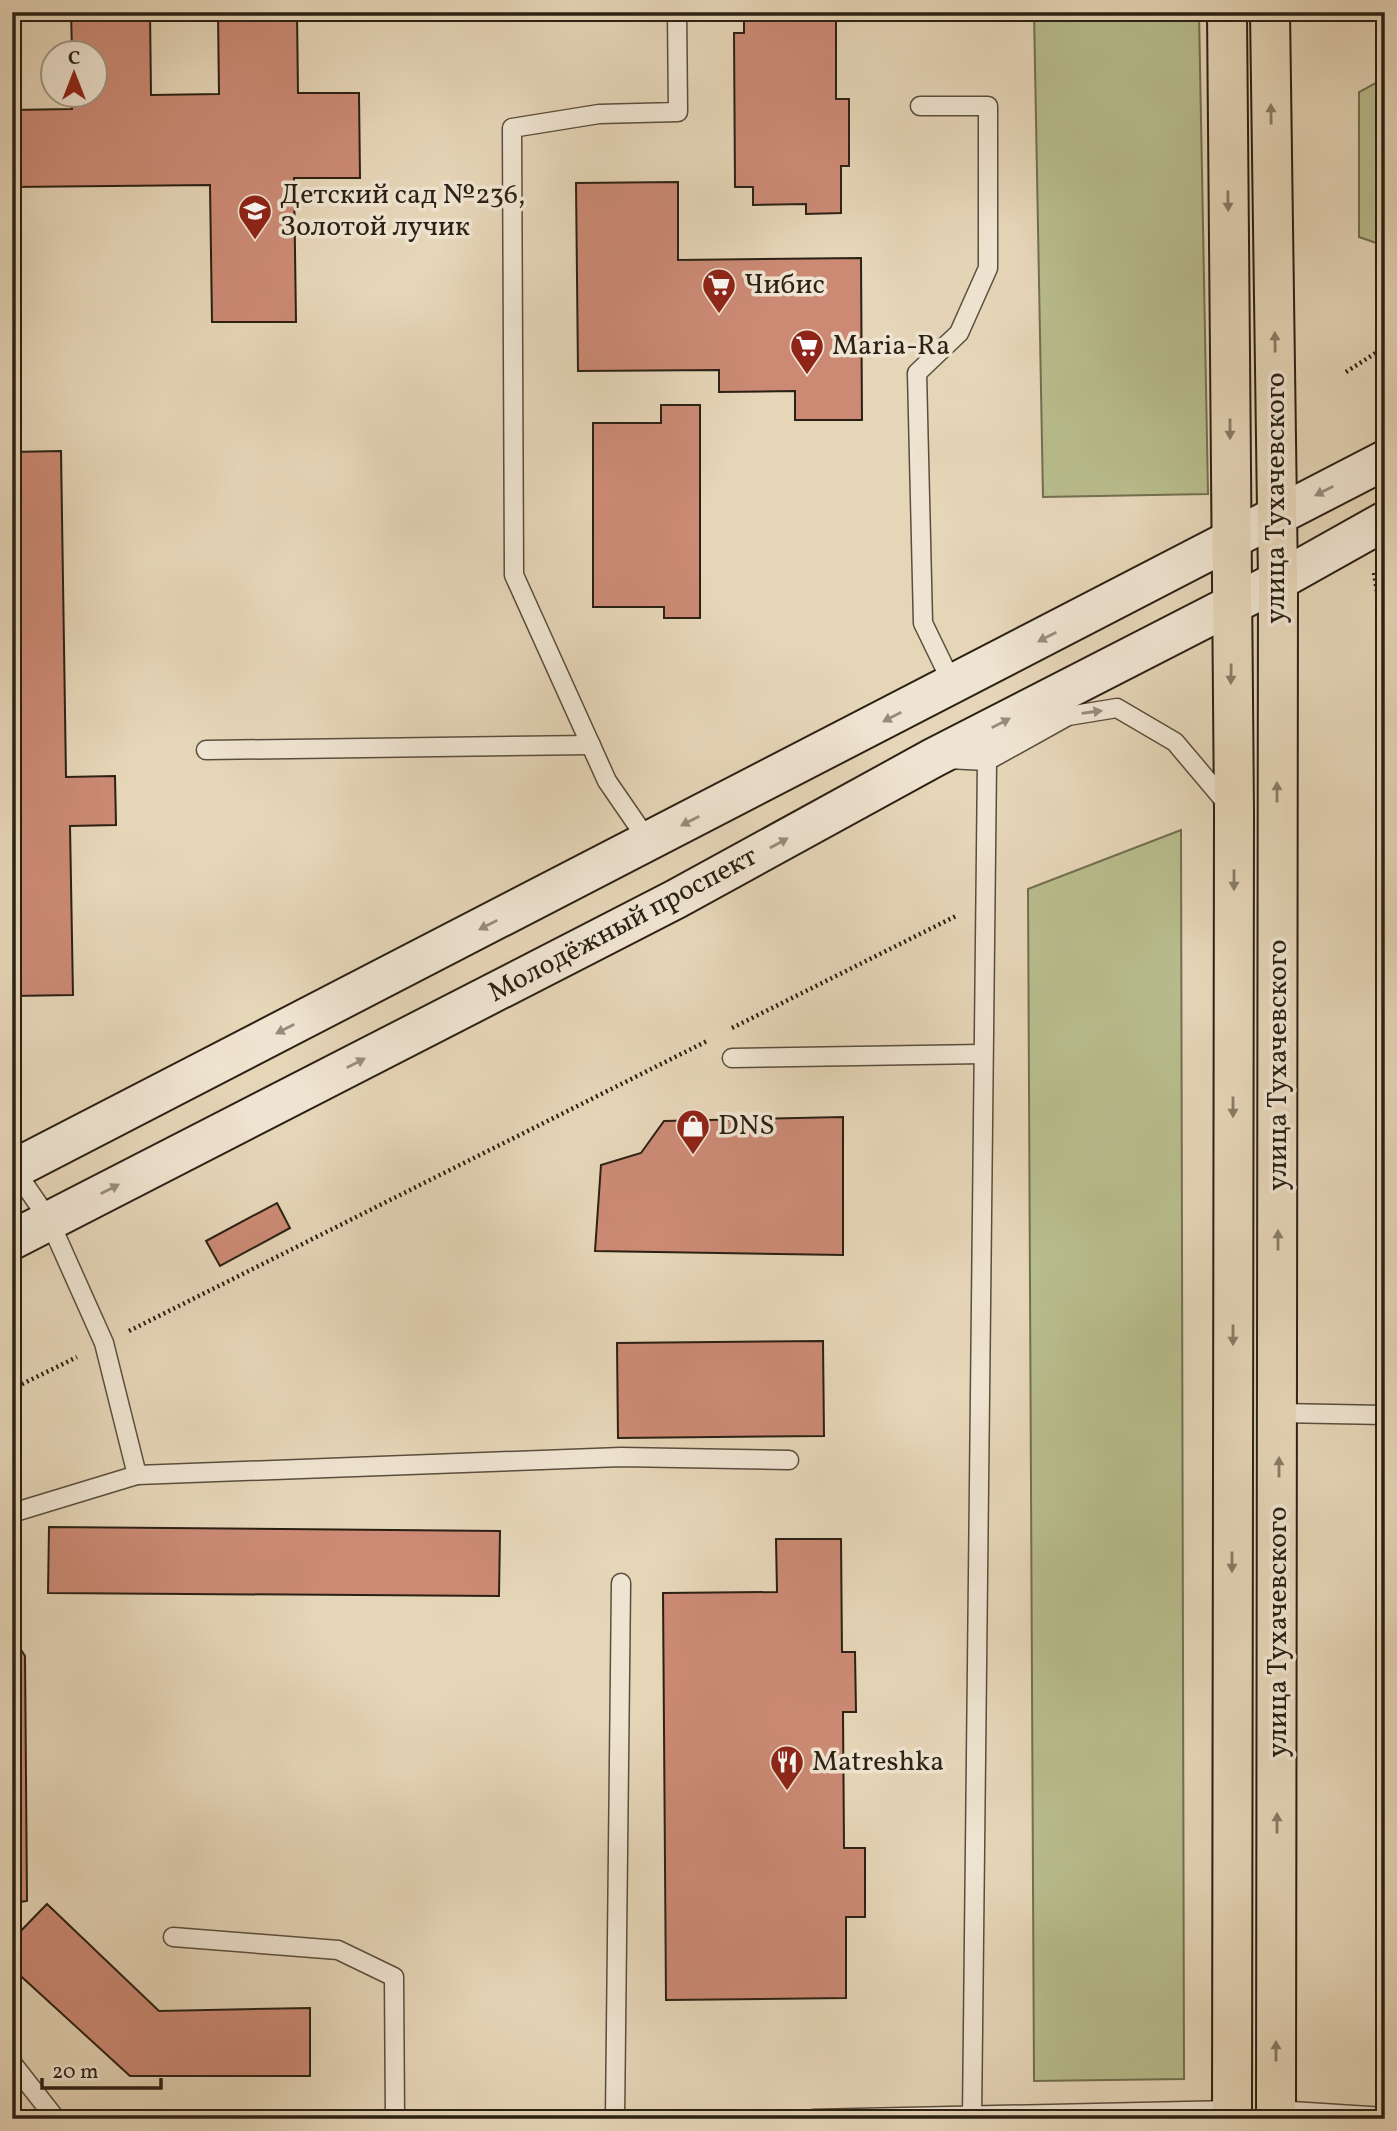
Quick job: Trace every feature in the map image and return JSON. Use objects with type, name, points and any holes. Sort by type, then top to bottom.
[{"type":"main road","name":"улица Тухачевского","points":[[1227,12],[1234,812],[1232,2114]]},
{"type":"main road","name":"улица Тухачевского","points":[[1270,12],[1278,582],[1276,2114]]},
{"type":"main road","points":[[13,1168],[1385,460]]},
{"type":"main road","name":"Молодёжный проспект","points":[[12,1240],[677,899],[933,758],[1278,582],[1385,521]]},
{"type":"lane","points":[[649,842],[607,781],[514,575],[512,128],[599,114],[678,113],[677,12]]},
{"type":"lane","points":[[920,106],[988,106],[988,268],[959,333],[917,373],[923,623],[953,685]]},
{"type":"lane","points":[[933,758],[987,761],[1068,716],[1117,708],[1174,742],[1234,812]]},
{"type":"lane","points":[[206,750],[591,745]]},
{"type":"lane","points":[[972,2117],[987,761]]},
{"type":"lane","points":[[732,1058],[983,1054]]},
{"type":"lane","points":[[13,1168],[49,1220],[104,1343],[137,1475]]},
{"type":"lane","points":[[1279,1413],[1385,1415]]},
{"type":"lane","points":[[12,1513],[137,1475],[621,1457],[789,1460]]},
{"type":"lane","points":[[615,2119],[621,1583]]},
{"type":"lane","points":[[173,1937],[338,1950],[394,1977],[395,2119]]},
{"type":"lane","points":[[12,2063],[56,2119]]},
{"type":"lane","points":[[813,2119],[1232,2114]]},
{"type":"lane","points":[[1276,2114],[1385,2117]]},
{"type":"path","points":[[1346,372],[1385,347]]},
{"type":"path","points":[[1374,572],[1382,622],[1378,656],[1385,715]]},
{"type":"path","points":[[725,1031],[986,901]]},
{"type":"path","points":[[12,1390],[713,1038]]},
{"type":"green space","points":[[1034,12],[1199,12],[1208,494],[1043,497]]},
{"type":"green space","points":[[1385,78],[1385,246],[1359,237],[1359,92]]},
{"type":"green space","points":[[1181,830],[1184,2079],[1034,2081],[1028,889]]},
{"type":"building","points":[[71,12],[150,12],[151,95],[219,94],[218,12],[297,12],[298,93],[359,93],[360,178],[294,178],[296,322],[212,322],[210,185],[12,187],[12,110],[108,108],[108,38],[72,38]]},
{"type":"building","points":[[801,12],[836,12],[836,99],[849,99],[849,166],[841,166],[841,213],[806,214],[806,204],[753,205],[753,187],[735,187],[734,33],[744,33],[744,15],[801,15]]},
{"type":"building","name":"Чибис","points":[[678,182],[678,260],[861,258],[862,420],[795,420],[795,391],[719,392],[719,370],[578,371],[576,183]]},
{"type":"building","points":[[661,405],[700,405],[700,618],[664,618],[664,607],[593,607],[593,423],[661,423]]},
{"type":"building","points":[[61,451],[66,777],[115,776],[116,825],[70,826],[73,995],[12,996],[12,452]]},
{"type":"building","points":[[843,1117],[843,1255],[595,1251],[601,1165],[641,1153],[664,1121]]},
{"type":"building","points":[[277,1203],[290,1228],[220,1266],[206,1241]]},
{"type":"building","points":[[823,1341],[824,1436],[618,1438],[617,1343]]},
{"type":"building","points":[[49,1527],[500,1531],[499,1596],[48,1593]]},
{"type":"building","points":[[776,1539],[841,1539],[842,1652],[855,1652],[856,1712],[843,1712],[844,1848],[865,1848],[865,1917],[846,1917],[846,1998],[666,2000],[663,1593],[777,1592]]},
{"type":"building","points":[[12,1636],[25,1656],[27,1901],[12,1903]]},
{"type":"building","points":[[47,1904],[159,2011],[310,2008],[310,2076],[130,2076],[12,1968],[12,1940]]},
{"type":"place","name":"Детский сад №236, Золотой лучик","points":[[255,241]]},
{"type":"place","name":"Чибис","points":[[719,315]]},
{"type":"place","name":"Maria-Ra","points":[[807,376]]},
{"type":"place","name":"DNS","points":[[693,1156]]},
{"type":"place","name":"Matreshka","points":[[787,1792]]}]
